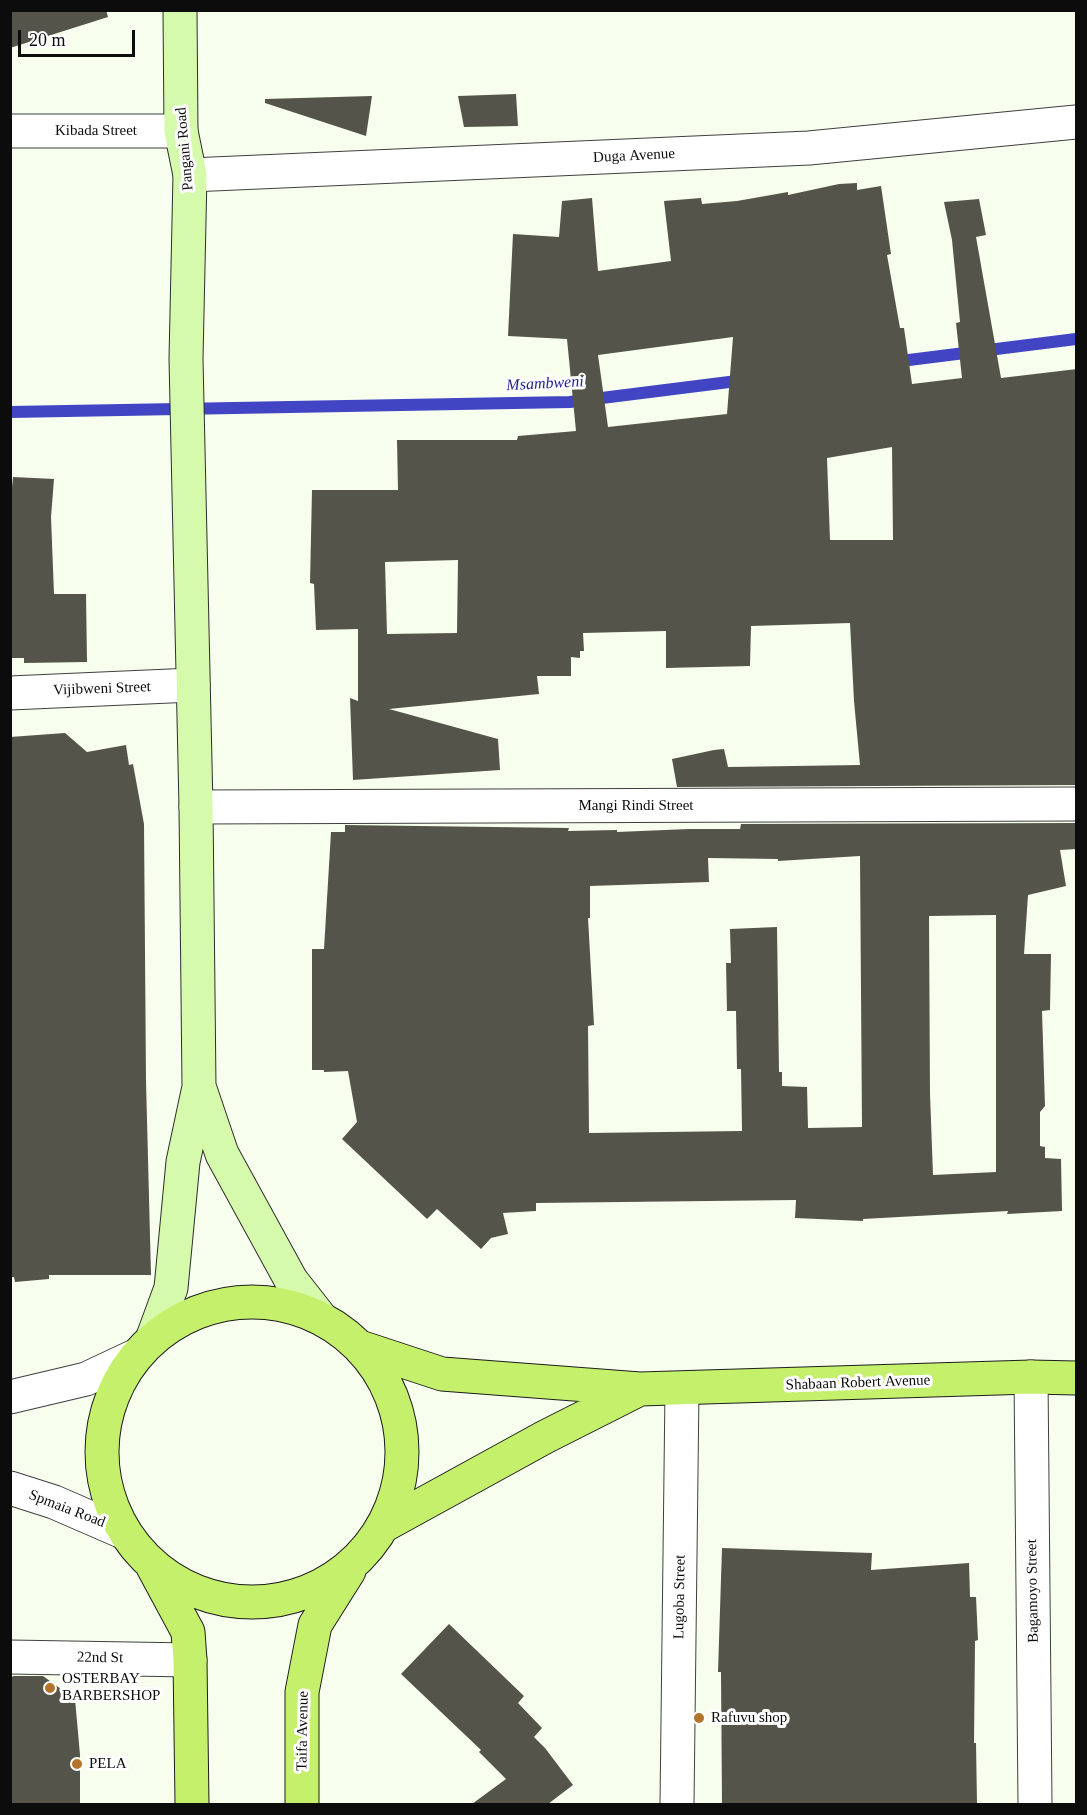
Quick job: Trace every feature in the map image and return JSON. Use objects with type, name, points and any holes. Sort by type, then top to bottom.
[{"type":"main road","name":"Pangani Road","points":[[180,10],[182,131],[190,175],[186,359],[196,807],[199,1087]]},
{"type":"main road","points":[[152,1565],[190,1589],[232,1601],[276,1600],[319,1587],[355,1562],[383,1526],[400,1480],[402,1432],[388,1386],[360,1347],[320,1317],[291,1280],[222,1154],[199,1087]]},
{"type":"main road","points":[[192,1804],[188,1632],[152,1565],[123,1532],[105,1489],[101,1442],[111,1396],[144,1346],[171,1288],[183,1162],[199,1087]]},
{"type":"main road","points":[[144,1346],[191,1314],[234,1302],[277,1303],[320,1317]]},
{"type":"main road","name":"Shabaan Robert Avenue","points":[[360,1347],[442,1374],[640,1389],[1031,1377],[1077,1378]]},
{"type":"main road","points":[[383,1526],[545,1437],[640,1389]]},
{"type":"main road","name":"Taifa Avenue","points":[[302,1804],[302,1692],[315,1625],[355,1562]]},
{"type":"street","name":"Duga Avenue","points":[[190,175],[809,148],[1077,122]]},
{"type":"street","name":"Kibada Street","points":[[10,131],[182,131]]},
{"type":"street","name":"Vijibweni Street","points":[[10,693],[193,685]]},
{"type":"street","name":"Mangi Rindi Street","points":[[196,807],[1077,804]]},
{"type":"street","points":[[10,1397],[86,1379],[144,1346]]},
{"type":"street","name":"Bagamoyo Street","points":[[1031,1377],[1035,1804]]},
{"type":"street","name":"Lugoba Street","points":[[677,1804],[682,1389]]},
{"type":"street","name":"Spmaia Road","points":[[10,1488],[54,1502],[123,1532]]},
{"type":"street","name":"22nd St","points":[[10,1657],[190,1660]]},
{"type":"building","points":[[10,10],[106,10],[108,17],[10,48]]},
{"type":"building","points":[[516,94],[518,126],[464,127],[458,96]]},
{"type":"building","points":[[372,96],[366,136],[265,103],[265,99]]},
{"type":"building","points":[[857,183],[857,190],[881,186],[891,254],[887,255],[900,328],[904,328],[912,384],[962,378],[956,323],[960,322],[952,240],[944,202],[979,199],[986,235],[976,237],[1001,378],[1077,369],[1077,785],[677,787],[672,759],[714,750],[724,749],[728,767],[860,765],[850,623],[751,626],[750,666],[666,668],[666,631],[583,633],[584,651],[580,651],[580,658],[571,657],[571,676],[537,676],[539,694],[389,709],[498,739],[500,770],[353,780],[350,698],[358,701],[358,629],[316,630],[314,584],[310,583],[312,490],[398,490],[397,440],[517,440],[518,436],[576,431],[567,339],[508,336],[513,234],[559,237],[562,201],[592,198],[598,271],[671,261],[664,201],[701,198],[702,204],[737,201],[788,192],[788,195],[839,184]],"holes":[[[733,337],[727,414],[608,427],[598,355]],[[892,447],[893,540],[830,540],[827,458]],[[458,560],[457,633],[387,634],[385,562]]]},
{"type":"building","points":[[13,477],[54,479],[51,517],[54,594],[86,594],[87,662],[24,663],[24,658],[10,658],[10,506]]},
{"type":"building","points":[[65,733],[87,752],[126,745],[129,765],[133,764],[144,824],[146,1081],[151,1275],[49,1275],[49,1279],[15,1282],[14,1277],[10,1277],[10,737]]},
{"type":"building","points":[[1077,823],[1077,849],[1060,850],[1066,886],[1028,895],[1024,954],[1051,954],[1050,1010],[1042,1011],[1045,1106],[1040,1112],[1040,1146],[1045,1147],[1045,1158],[1061,1159],[1062,1211],[1007,1214],[1008,1211],[863,1219],[863,1221],[795,1218],[796,1200],[536,1203],[536,1211],[503,1213],[508,1234],[491,1238],[481,1249],[437,1209],[427,1219],[342,1139],[357,1122],[348,1071],[312,1070],[312,949],[324,949],[331,832],[345,832],[345,825],[569,828],[568,831],[617,830],[617,832],[740,829],[741,824]],"holes":[[[860,856],[862,1127],[808,1128],[807,1087],[782,1086],[782,1072],[779,1072],[777,927],[730,929],[731,963],[726,963],[727,1011],[736,1011],[737,1069],[741,1069],[742,1131],[589,1133],[588,1026],[594,1025],[588,918],[590,918],[590,886],[709,882],[708,858],[778,859],[778,861]],[[996,915],[996,1172],[933,1175],[929,916]]]},
{"type":"building","points":[[722,1548],[872,1553],[871,1570],[969,1563],[970,1597],[976,1597],[978,1640],[975,1641],[974,1743],[976,1743],[977,1804],[722,1804],[721,1672],[718,1672]]},
{"type":"building","points":[[449,1624],[524,1696],[518,1703],[542,1728],[534,1737],[573,1785],[548,1804],[472,1804],[506,1779],[479,1752],[481,1750],[401,1674]]},
{"type":"building","points":[[43,1676],[75,1699],[80,1755],[80,1804],[10,1804],[10,1677]]},
{"type":"waterway","name":"Msambweni","points":[[893,362],[1076,339]]},
{"type":"waterway","name":"Msambweni","points":[[10,412],[570,402],[745,380]]},
{"type":"place","name":"OSTERBAY BARBERSHOP","points":[[50,1688]]},
{"type":"place","name":"Rafuvu shop","points":[[699,1718]]},
{"type":"place","name":"PELA","points":[[77,1764]]}]
